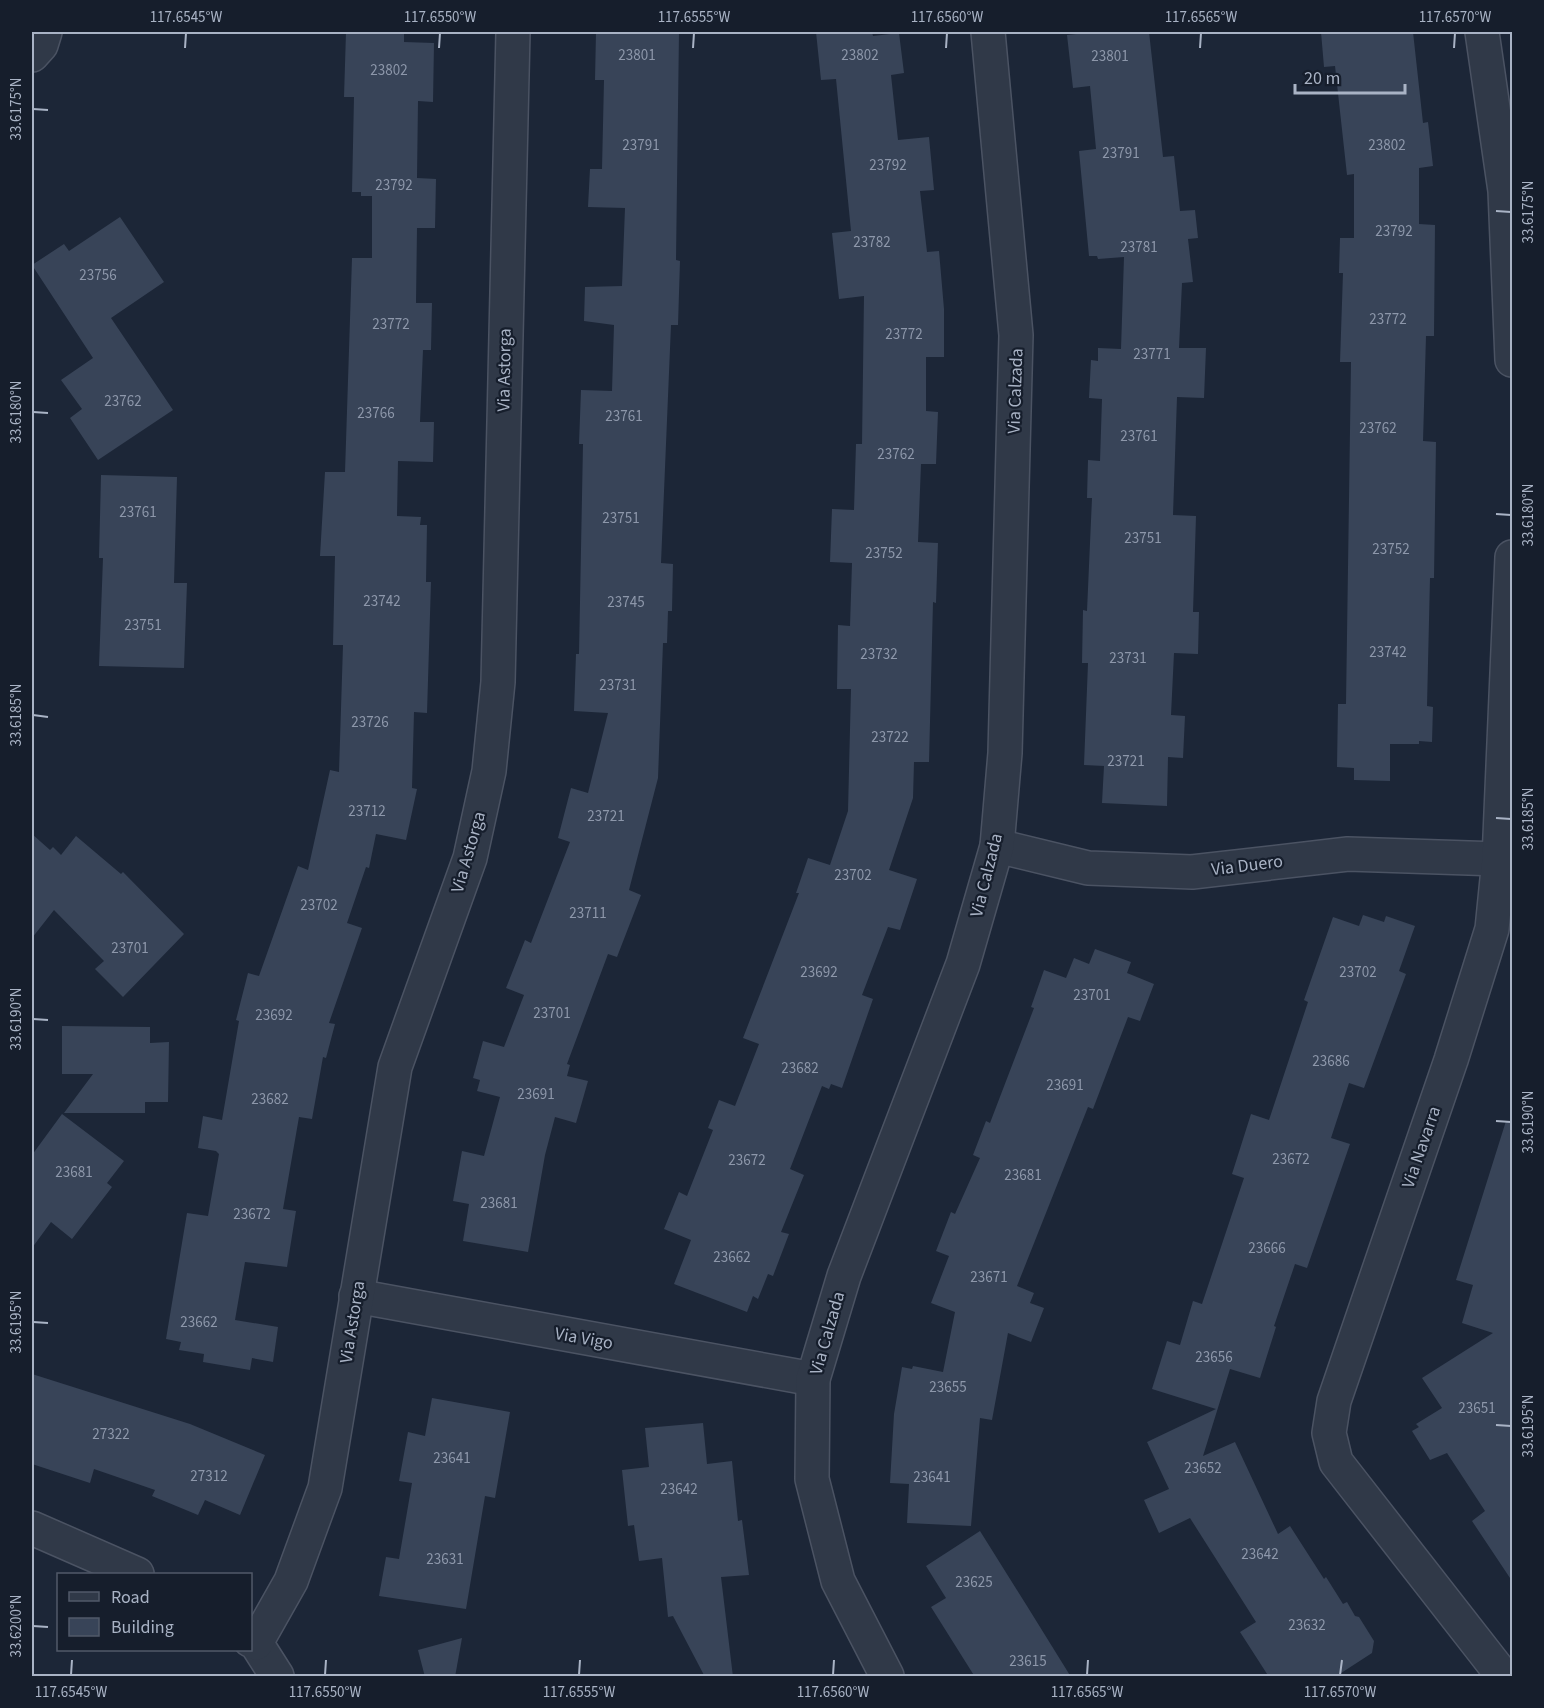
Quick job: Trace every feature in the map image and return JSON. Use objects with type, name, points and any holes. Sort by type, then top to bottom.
[{"type":"street","points":[[32,54],[41,45],[45,32]]},
{"type":"street","name":"Via Astorga","points":[[253,1641],[291,1581],[325,1488],[395,1067],[470,858],[489,771],[498,682],[513,32]]},
{"type":"street","name":"Via Calzada","points":[[887,1677],[838,1581],[812,1479],[813,1379],[844,1276],[963,964],[997,846],[1005,753],[1016,335],[988,32]]},
{"type":"street","points":[[1482,32],[1505,191],[1512,360]]},
{"type":"street","name":"Via Navarra","points":[[1503,1677],[1336,1462],[1329,1432],[1334,1401],[1451,1060],[1492,929],[1499,859],[1512,557]]},
{"type":"street","name":"Via Duero","points":[[997,846],[1088,868],[1192,872],[1348,854],[1499,859]]},
{"type":"street","name":"Via Vigo","points":[[356,1296],[813,1379]]},
{"type":"street","points":[[32,1530],[132,1573]]},
{"type":"street","points":[[253,1641],[277,1677]]},
{"type":"building","points":[[346,32],[404,32],[404,42],[434,43],[433,102],[418,101],[417,178],[436,179],[435,228],[417,228],[416,303],[432,303],[431,350],[423,350],[420,422],[434,422],[433,462],[398,461],[397,516],[421,517],[420,525],[427,525],[426,582],[431,582],[427,713],[414,712],[412,788],[417,789],[406,840],[376,834],[369,868],[366,867],[347,923],[362,928],[329,1023],[335,1024],[326,1058],[323,1057],[312,1119],[299,1117],[283,1209],[296,1211],[287,1267],[245,1262],[235,1320],[278,1327],[273,1362],[252,1358],[250,1370],[203,1362],[204,1354],[179,1350],[181,1342],[166,1339],[187,1213],[208,1216],[219,1154],[216,1151],[198,1148],[203,1116],[222,1120],[239,1021],[236,1020],[248,973],[259,976],[298,866],[308,870],[330,770],[339,772],[343,645],[333,645],[335,556],[320,556],[325,472],[345,472],[352,258],[372,258],[372,196],[361,196],[361,192],[352,192],[354,97],[344,97]]},
{"type":"building","points":[[596,32],[679,32],[676,260],[680,261],[678,325],[671,325],[661,563],[673,564],[672,611],[668,611],[667,643],[663,643],[658,778],[629,890],[641,895],[617,957],[608,954],[567,1064],[570,1065],[567,1076],[588,1081],[576,1123],[555,1117],[545,1155],[528,1252],[463,1241],[469,1204],[453,1201],[462,1151],[484,1156],[500,1097],[477,1091],[480,1080],[473,1078],[483,1041],[504,1047],[524,995],[506,988],[525,940],[531,943],[570,842],[558,838],[571,788],[588,793],[608,713],[574,711],[576,654],[579,654],[583,444],[579,444],[581,390],[612,391],[614,325],[584,321],[585,287],[622,286],[625,208],[588,207],[590,169],[602,169],[604,80],[595,80]]},
{"type":"building","points":[[816,32],[872,32],[873,36],[899,33],[904,73],[891,75],[898,140],[929,137],[934,190],[920,191],[927,252],[939,251],[944,309],[944,357],[926,357],[926,411],[938,412],[936,464],[921,464],[918,542],[938,543],[936,603],[933,602],[929,762],[914,762],[913,798],[889,870],[917,879],[900,930],[888,927],[862,995],[873,999],[842,1088],[831,1084],[829,1089],[822,1086],[790,1169],[804,1175],[781,1232],[789,1234],[773,1276],[768,1274],[758,1299],[753,1296],[747,1312],[674,1284],[691,1240],[664,1229],[679,1192],[687,1196],[713,1130],[708,1128],[719,1100],[735,1106],[759,1044],[743,1038],[799,893],[796,893],[808,858],[830,865],[848,811],[851,689],[837,689],[838,625],[850,626],[852,563],[830,562],[832,509],[854,510],[856,444],[862,444],[864,296],[839,299],[832,233],[851,231],[836,79],[821,80]]},
{"type":"building","points":[[1095,32],[1149,32],[1163,157],[1174,156],[1180,211],[1195,210],[1198,238],[1188,239],[1193,282],[1182,283],[1179,348],[1206,348],[1204,398],[1177,397],[1173,515],[1196,516],[1193,612],[1199,612],[1198,654],[1174,653],[1171,715],[1185,716],[1183,758],[1168,757],[1167,806],[1102,803],[1104,766],[1084,765],[1088,663],[1082,663],[1083,610],[1087,611],[1092,498],[1087,498],[1088,460],[1100,461],[1102,399],[1089,398],[1091,360],[1098,361],[1098,348],[1121,349],[1124,257],[1098,259],[1097,256],[1089,256],[1079,151],[1096,149],[1090,86],[1073,88],[1067,35]]},
{"type":"building","points":[[1321,32],[1413,32],[1423,123],[1428,122],[1433,166],[1419,168],[1419,224],[1435,225],[1434,336],[1426,336],[1423,441],[1436,442],[1434,578],[1430,578],[1427,706],[1433,707],[1432,742],[1390,744],[1390,781],[1354,780],[1354,768],[1337,767],[1338,704],[1346,704],[1351,362],[1340,362],[1343,273],[1339,273],[1340,238],[1354,238],[1354,174],[1347,175],[1335,66],[1324,67]]},
{"type":"building","points":[[120,217],[164,282],[111,318],[173,410],[98,460],[70,418],[82,409],[61,380],[93,358],[32,265],[64,244],[69,251]]},
{"type":"building","points":[[101,475],[177,477],[174,583],[187,583],[184,668],[99,666],[103,558],[99,558]]},
{"type":"building","points":[[32,834],[50,850],[53,847],[61,855],[76,836],[121,874],[123,872],[184,934],[123,997],[95,969],[104,961],[54,910],[32,938]]},
{"type":"building","points":[[1363,915],[1384,922],[1386,916],[1415,926],[1399,971],[1406,974],[1364,1088],[1349,1083],[1331,1138],[1350,1144],[1307,1268],[1295,1264],[1274,1326],[1276,1327],[1260,1378],[1230,1369],[1203,1456],[1235,1442],[1278,1534],[1290,1526],[1324,1579],[1326,1577],[1343,1604],[1347,1602],[1374,1641],[1372,1653],[1335,1677],[1269,1677],[1240,1632],[1256,1622],[1190,1518],[1159,1533],[1144,1500],[1169,1489],[1147,1442],[1216,1409],[1152,1389],[1167,1341],[1180,1345],[1193,1301],[1202,1304],[1244,1178],[1232,1174],[1251,1114],[1269,1120],[1308,1002],[1304,1000],[1333,917],[1359,926]]},
{"type":"building","points":[[1095,949],[1131,962],[1127,973],[1154,984],[1140,1021],[1128,1017],[1093,1109],[1088,1107],[1017,1286],[1034,1293],[1030,1303],[1044,1308],[1031,1342],[1008,1333],[992,1420],[980,1418],[971,1526],[907,1523],[909,1484],[890,1483],[894,1414],[902,1367],[912,1369],[913,1366],[943,1372],[955,1312],[931,1303],[949,1256],[936,1251],[951,1212],[955,1214],[980,1158],[973,1155],[986,1121],[990,1123],[1034,1008],[1031,1007],[1044,970],[1066,978],[1074,958],[1089,964]]},
{"type":"building","points":[[62,1026],[150,1027],[150,1043],[169,1042],[168,1102],[145,1102],[145,1113],[64,1113],[93,1074],[62,1074]]},
{"type":"building","points":[[62,1114],[124,1161],[107,1183],[112,1187],[72,1239],[51,1222],[32,1248],[32,1155]]},
{"type":"building","points":[[1506,1121],[1512,1122],[1512,1581],[1472,1521],[1485,1511],[1447,1453],[1430,1460],[1412,1431],[1419,1427],[1416,1424],[1442,1408],[1422,1378],[1493,1333],[1462,1323],[1473,1285],[1456,1280]]},
{"type":"building","points":[[32,1374],[190,1424],[265,1455],[240,1515],[205,1500],[198,1515],[152,1496],[155,1490],[94,1469],[90,1483],[32,1464]]},
{"type":"building","points":[[432,1398],[510,1412],[495,1498],[485,1496],[466,1609],[379,1596],[386,1557],[399,1559],[412,1483],[399,1481],[408,1432],[425,1436]]},
{"type":"building","points":[[703,1423],[707,1464],[732,1461],[738,1521],[742,1520],[749,1575],[721,1577],[733,1677],[705,1677],[673,1616],[668,1617],[662,1558],[639,1561],[634,1525],[628,1526],[622,1470],[649,1467],[645,1428]]},
{"type":"building","points":[[980,1531],[1071,1677],[975,1677],[931,1607],[946,1598],[926,1566]]},
{"type":"building","points":[[462,1638],[455,1677],[425,1677],[418,1650]]}]
